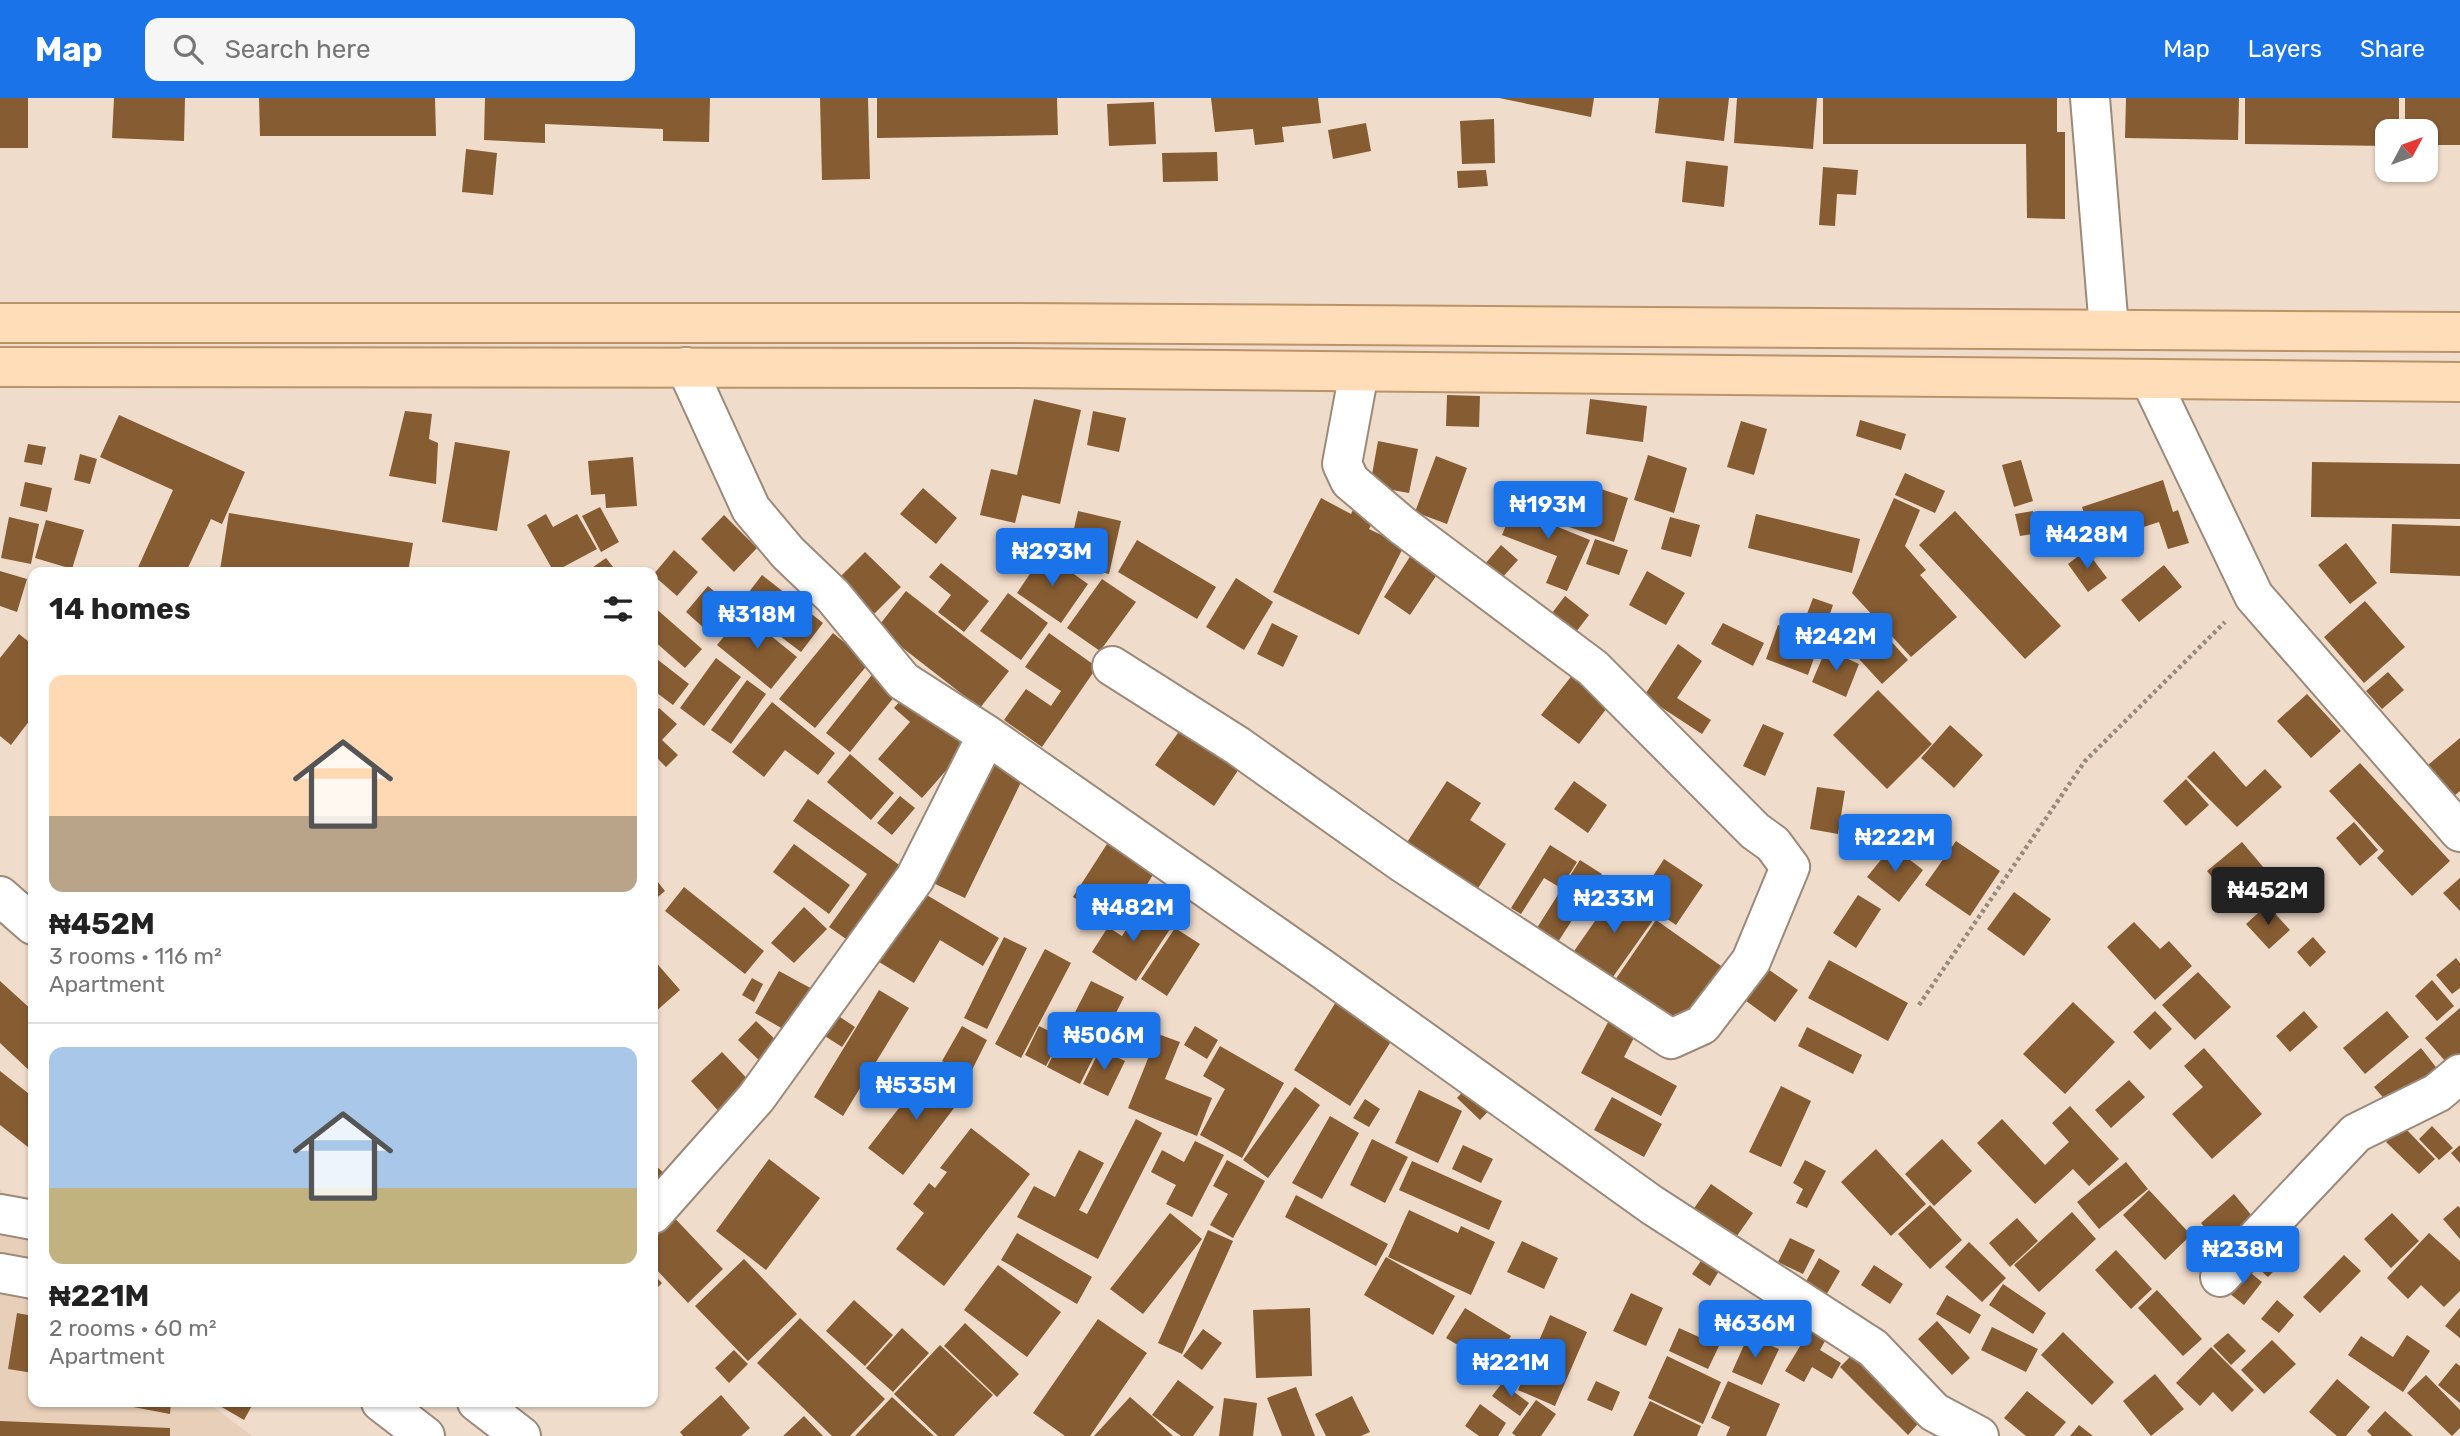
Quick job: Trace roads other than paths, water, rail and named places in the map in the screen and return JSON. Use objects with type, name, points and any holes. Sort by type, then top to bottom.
[{"type":"main road","points":[[0,323],[1029,323],[2460,332]]},
{"type":"main road","points":[[0,367],[686,367],[2460,382]]},
{"type":"street","points":[[2090,98],[2109,330]]},
{"type":"street","points":[[686,367],[751,509],[788,553],[833,596],[903,681],[987,735],[1321,968],[1652,1205],[1873,1348],[1929,1424],[1979,1436]]},
{"type":"street","points":[[1112,666],[1238,746],[1400,861],[1671,1039],[1702,1025],[1751,961],[1790,867],[1773,845],[1755,831],[1593,668],[1403,526],[1350,481],[1342,464],[1359,372]]},
{"type":"street","points":[[2151,381],[2254,596],[2460,832]]},
{"type":"street","points":[[658,1208],[756,1098],[915,878],[987,735]]},
{"type":"street","points":[[0,896],[28,921]]},
{"type":"street","points":[[2220,1278],[2356,1133],[2437,1093],[2460,1074]]},
{"type":"street","points":[[0,1214],[28,1219]]},
{"type":"street","points":[[0,1273],[28,1278]]},
{"type":"street","points":[[387,1407],[425,1436]]},
{"type":"street","points":[[483,1407],[521,1436]]}]
